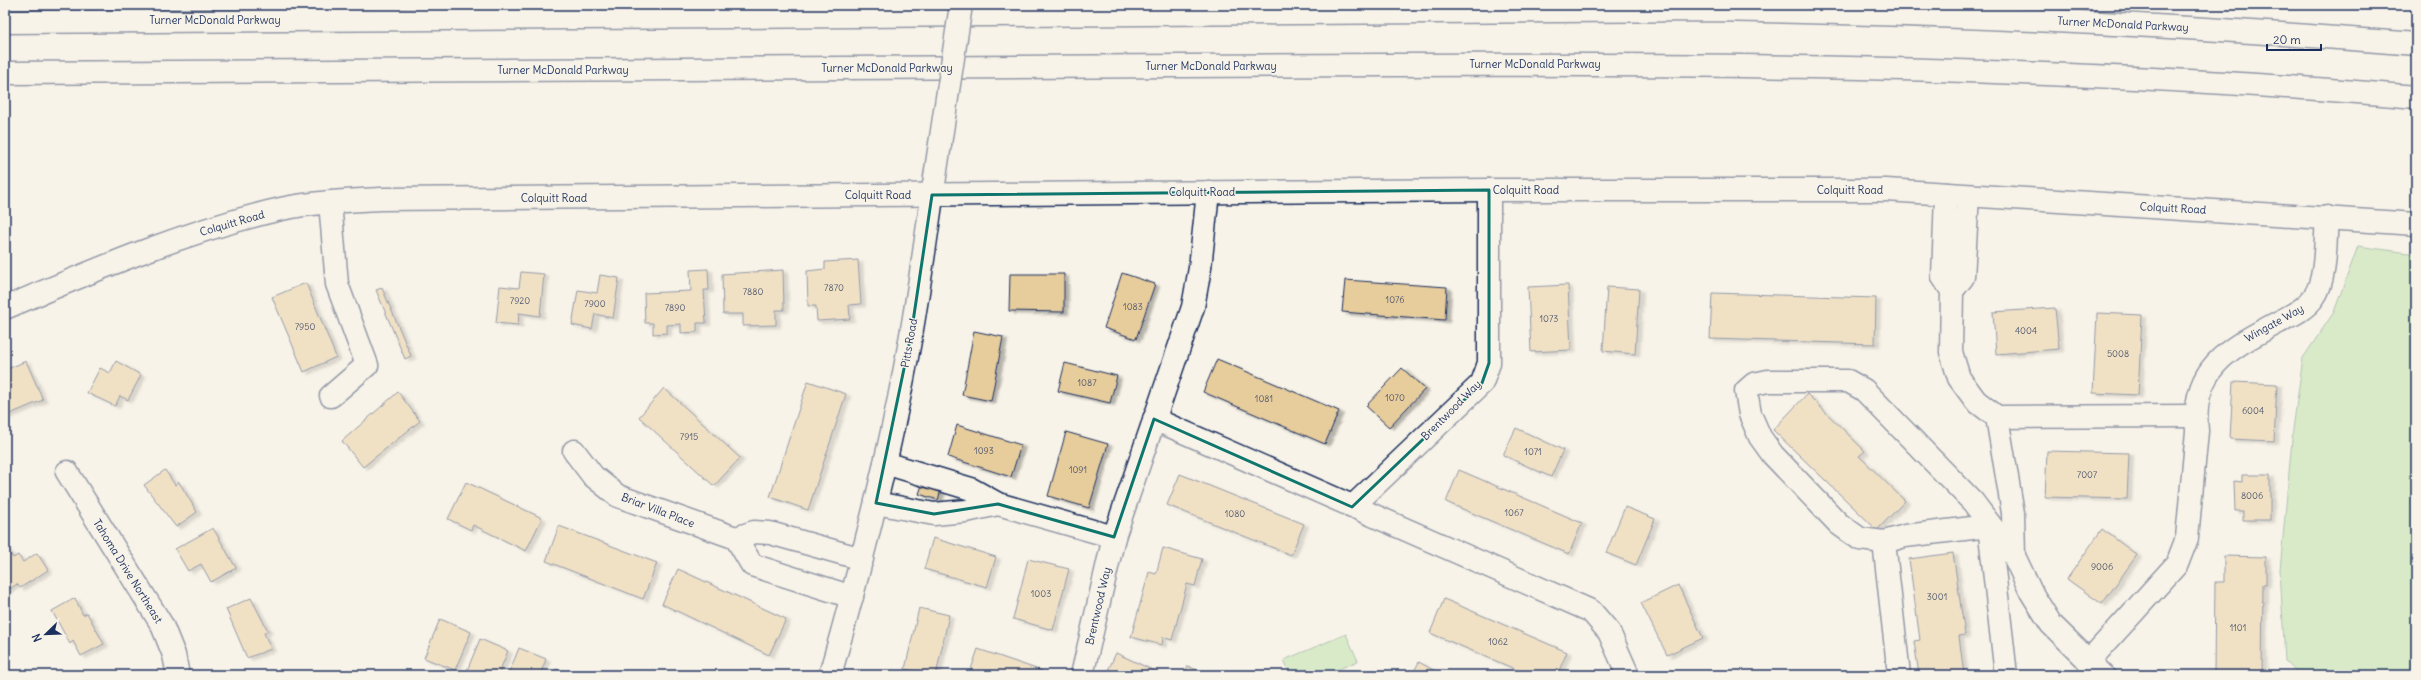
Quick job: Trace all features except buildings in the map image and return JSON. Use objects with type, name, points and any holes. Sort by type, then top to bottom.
[{"type":"main road","name":"Pitts Road","points":[[830,675],[876,503],[911,335],[961,5]]},
{"type":"main road","name":"Turner McDonald Parkway","points":[[5,22],[1713,10],[1874,13],[2108,23],[2416,44]]},
{"type":"main road","name":"Turner McDonald Parkway","points":[[5,73],[1585,63],[1850,66],[1995,71],[2234,83],[2416,97]]},
{"type":"main road","name":"Colquitt Road","points":[[5,308],[141,251],[182,237],[281,209],[330,202],[388,199],[1489,190],[1886,190],[2327,217],[2416,224]]},
{"type":"main road","name":"Brentwood Way","points":[[1352,507],[1482,383],[1489,364],[1489,190]]},
{"type":"main road","name":"Brentwood Way","points":[[1082,675],[1114,537],[1193,307],[1200,268],[1208,192]]},
{"type":"main road","points":[[1946,194],[1943,277],[1952,290],[1951,352],[1959,378],[1976,401],[1997,417],[2195,416]]},
{"type":"main road","points":[[1952,290],[1963,278],[1968,196]]},
{"type":"main road","points":[[330,202],[337,284],[367,365],[331,396]]},
{"type":"main road","name":"Wingate Way","points":[[2095,668],[2177,564],[2187,538],[2197,431],[2195,416],[2197,399],[2203,382],[2220,358],[2238,344],[2302,310],[2315,297],[2320,284],[2327,217]]},
{"type":"main road","points":[[1989,526],[1905,536],[1884,542],[1860,539],[1839,524],[1773,455],[1760,437],[1750,414],[1746,391],[1754,384],[1768,381],[1848,381],[1864,390],[1973,502],[1989,526],[2014,556],[2031,592],[2051,624],[2095,668]]},
{"type":"main road","points":[[1997,417],[2014,513],[2014,556]]},
{"type":"main road","points":[[1154,419],[1591,611],[1608,632],[1628,675]]},
{"type":"main road","name":"Briar Villa Place","points":[[574,451],[593,476],[618,496],[736,538]]},
{"type":"main road","points":[[885,463],[971,489],[998,504],[1114,537]]},
{"type":"main road","name":"Tahoma Drive Northeast","points":[[67,472],[162,625],[174,655],[178,675]]},
{"type":"main road","points":[[876,503],[934,514],[966,511],[998,504]]},
{"type":"main road","points":[[1989,526],[2006,675]]},
{"type":"main road","points":[[852,597],[752,566],[736,538],[754,532],[770,533],[862,559]]},
{"type":"main road","points":[[1884,542],[1899,675]]},
{"type":"highlighted area","points":[[1489,190],[1489,363],[1482,383],[1352,507],[1154,419],[1114,537],[998,504],[934,514],[876,503],[911,335],[932,195]]},
{"type":"green space","points":[[2358,246],[2416,254],[2416,675],[2300,675],[2285,661],[2280,570],[2293,429],[2303,358],[2334,312]]},
{"type":"green space","points":[[1346,634],[1358,661],[1325,675],[1291,675],[1284,660]]}]
